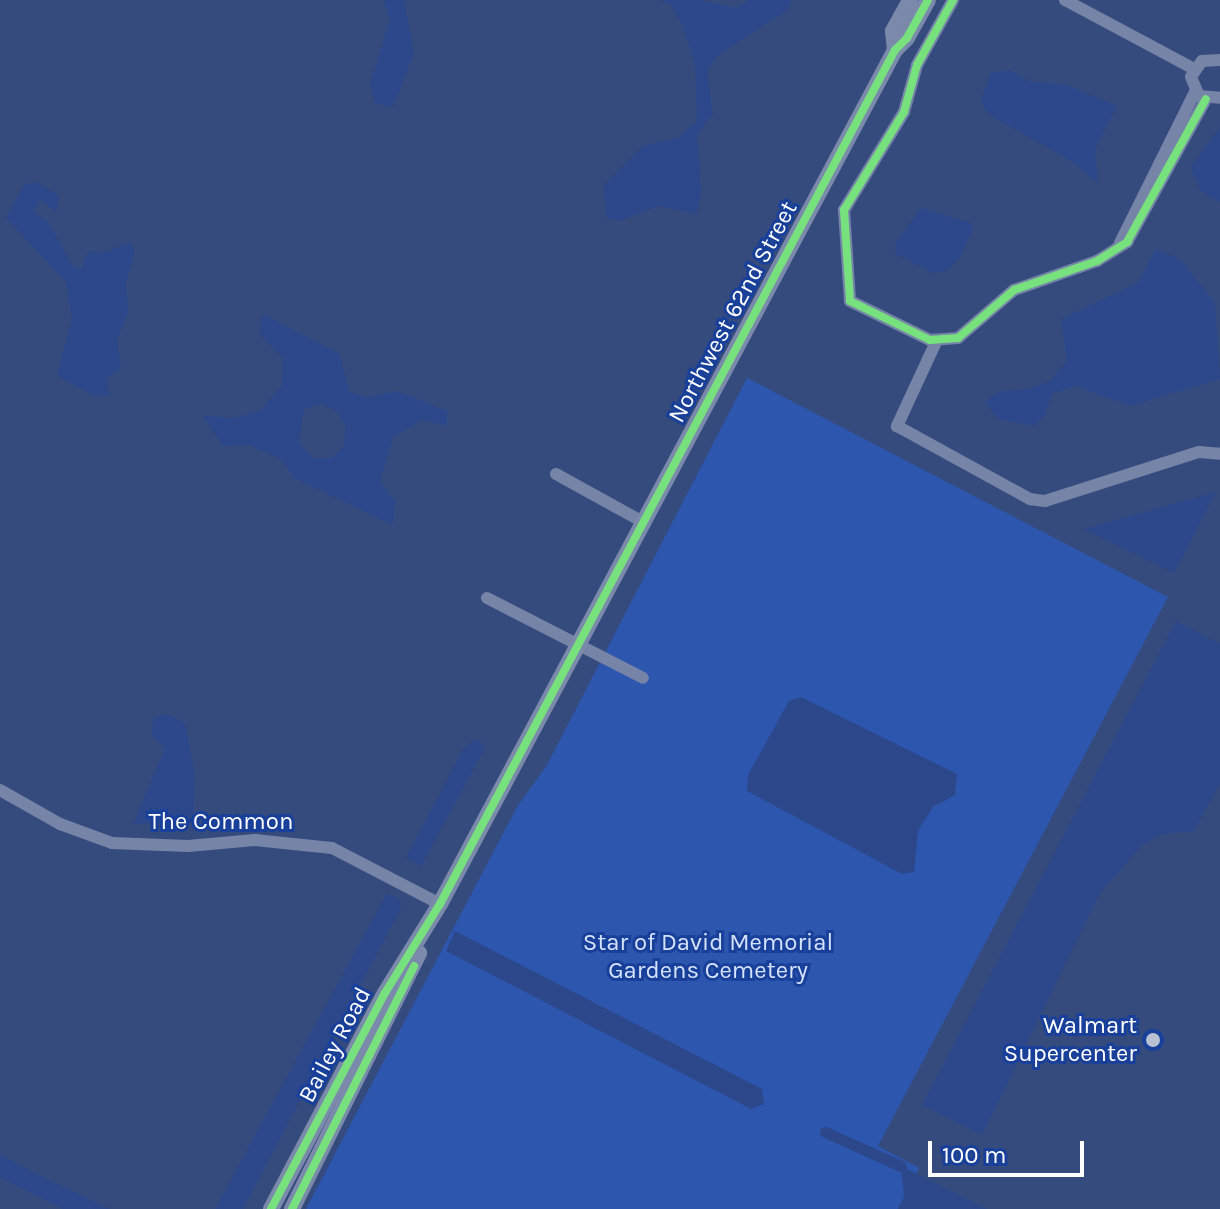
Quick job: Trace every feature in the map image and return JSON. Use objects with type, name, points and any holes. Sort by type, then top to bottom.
[{"type":"street","name":"Northwest 62nd Street","points":[[895,50],[893,31],[910,0]]},
{"type":"street","name":"Northwest 62nd Street","points":[[577,645],[895,50],[907,38],[928,0]]},
{"type":"street","points":[[953,0],[917,65],[904,112],[844,210],[850,301],[936,342],[958,338],[1014,290],[1097,261],[1121,246],[1207,96],[1194,69],[1065,0]]},
{"type":"street","points":[[1194,69],[1202,61],[1219,59]]},
{"type":"street","points":[[936,342],[897,426],[1030,499],[1045,501],[1199,452],[1220,454]]},
{"type":"street","points":[[556,474],[643,522]]},
{"type":"street","points":[[487,598],[643,678]]},
{"type":"street","name":"Bailey Road","points":[[271,1209],[385,993],[440,904],[577,645]]},
{"type":"street","name":"The Common","points":[[0,790],[60,824],[112,843],[188,846],[255,840],[332,848],[440,904]]},
{"type":"street","name":"Bailey Road","points":[[292,1209],[398,1003],[440,904]]},
{"type":"green space","name":"Star of David Memorial Gardens Cemetery","points":[[747,378],[1168,597],[878,1146],[919,1168],[898,1209],[306,1209],[517,807],[547,765]]},
{"type":"shaded area","points":[[384,0],[404,0],[414,52],[393,107],[375,103],[370,84],[390,20]]},
{"type":"shaded area","points":[[659,0],[700,0],[737,8],[749,0],[792,0],[788,10],[717,56],[707,72],[713,115],[697,134],[701,190],[697,214],[659,206],[619,221],[606,217],[604,185],[643,146],[678,138],[697,122],[695,63],[682,24],[670,4]]},
{"type":"shaded area","points":[[1010,70],[1031,82],[1064,84],[1117,106],[1095,149],[1098,183],[1073,162],[988,114],[981,100],[991,73]]},
{"type":"shaded area","points":[[1220,127],[1220,202],[1200,191],[1191,167]]},
{"type":"shaded area","points":[[36,182],[59,196],[56,212],[40,199],[34,212],[49,223],[72,265],[81,270],[88,251],[102,253],[130,243],[135,251],[126,282],[128,312],[117,340],[121,369],[106,379],[109,395],[95,396],[57,376],[72,319],[66,282],[6,218],[24,185]]},
{"type":"shaded area","points":[[921,208],[970,223],[973,229],[959,259],[946,271],[933,273],[896,254],[895,244]]},
{"type":"shaded area","points":[[1156,249],[1180,259],[1215,303],[1220,379],[1130,406],[1076,386],[1053,393],[1045,416],[1034,426],[998,419],[985,401],[1000,391],[1026,390],[1050,381],[1067,361],[1061,319],[1138,283]]},
{"type":"shaded area","points":[[262,314],[340,354],[349,391],[367,398],[397,391],[447,411],[447,426],[422,420],[393,437],[380,481],[395,501],[393,525],[294,478],[281,459],[249,445],[223,446],[203,416],[234,418],[261,410],[282,386],[283,358],[260,334]],"holes":[[[321,404],[337,411],[346,427],[343,447],[332,458],[313,458],[299,443],[304,409]]]},
{"type":"shaded area","points":[[1216,492],[1174,573],[1084,529]]},
{"type":"shaded area","points":[[1176,621],[1220,644],[1220,783],[1194,831],[1162,834],[1142,845],[1100,893],[982,1135],[922,1105]]},
{"type":"shaded area","points":[[801,697],[957,774],[955,795],[933,807],[918,831],[914,872],[902,874],[747,791],[748,775],[789,701]]},
{"type":"shaded area","points":[[166,714],[185,723],[195,775],[193,821],[133,824],[165,748],[152,736],[153,718]]},
{"type":"shaded area","points":[[477,738],[485,748],[421,866],[406,858],[463,749]]},
{"type":"shaded area","points":[[387,893],[401,900],[400,910],[243,1209],[215,1209]]},
{"type":"shaded area","points":[[455,931],[762,1089],[764,1104],[751,1109],[446,951]]},
{"type":"shaded area","points":[[0,1155],[110,1209],[63,1209],[0,1177]]},
{"type":"shaded area","points":[[901,1166],[987,1209],[898,1209],[904,1196]]},
{"type":"waterway","points":[[825,1132],[901,1166]]},
{"type":"cycle path","points":[[271,1209],[385,993],[440,904],[895,50],[907,38],[928,0]]},
{"type":"cycle path","points":[[953,0],[917,65],[904,112],[844,210],[850,301],[930,340],[958,338],[1014,290],[1097,261],[1127,242],[1206,99]]},
{"type":"cycle path","points":[[292,1209],[414,966]]},
{"type":"place","name":"Walmart Supercenter","points":[[1153,1040]]}]
